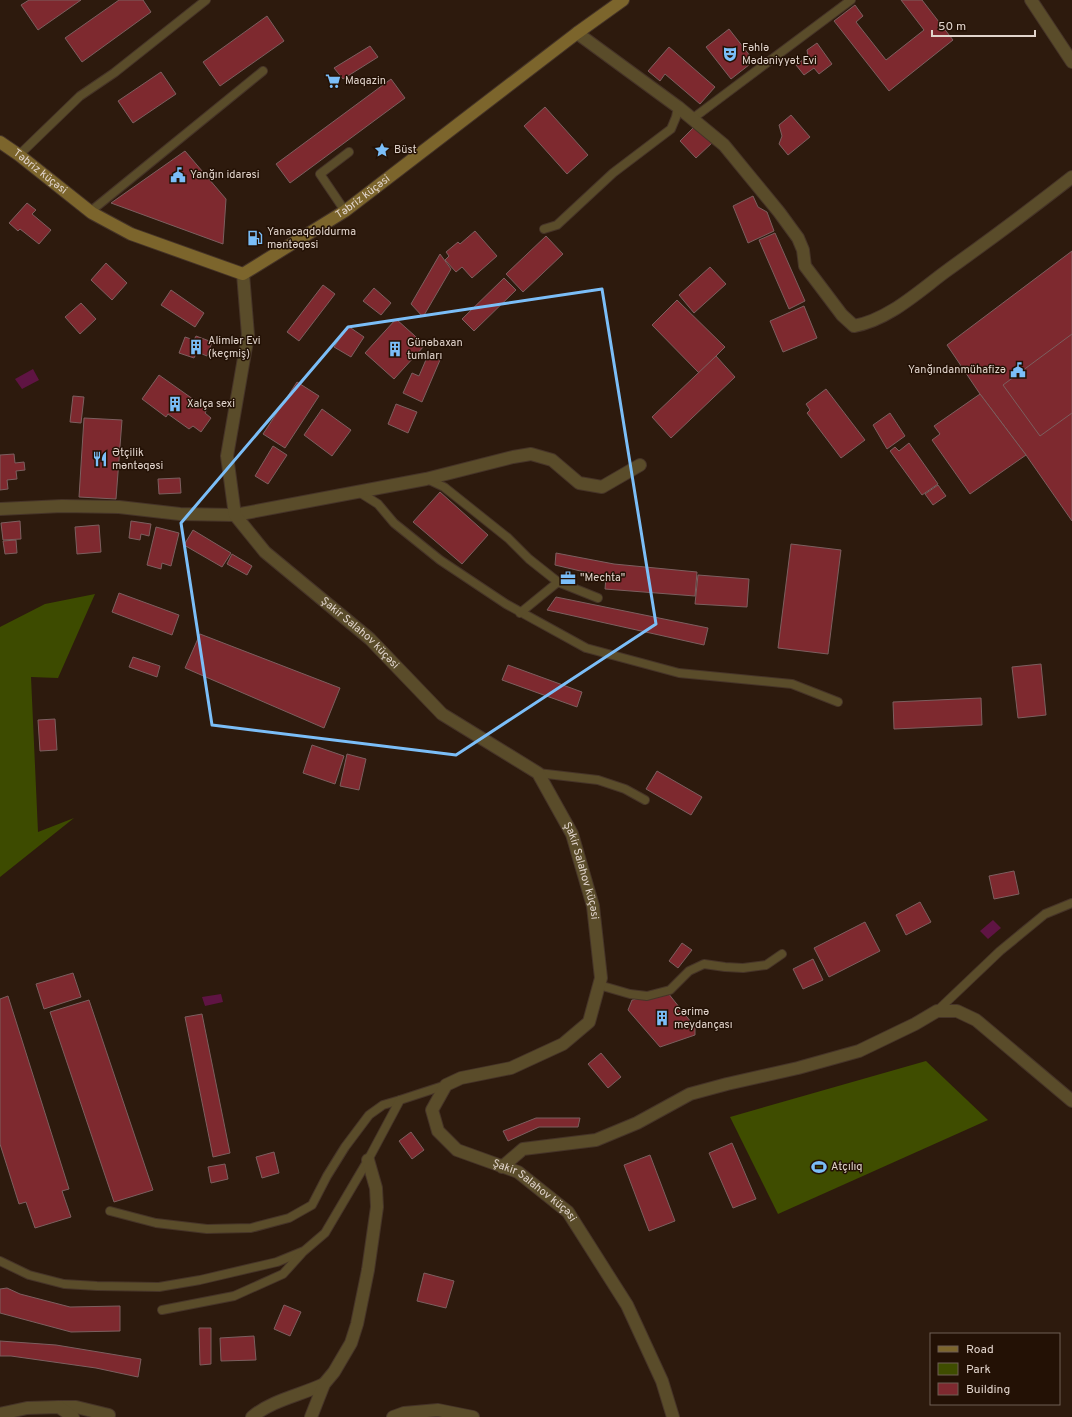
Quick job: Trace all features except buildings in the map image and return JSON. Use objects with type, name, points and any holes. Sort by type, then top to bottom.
[{"type":"main road","name":"Təbriz küçəsi","points":[[0,142],[91,211],[131,234],[243,274],[344,211],[577,33],[623,0]]},
{"type":"street","points":[[1031,0],[1072,62]]},
{"type":"street","points":[[577,33],[678,108],[724,145],[779,212],[798,238],[803,250],[805,266],[842,315],[854,326],[866,324],[898,306],[1072,177]]},
{"type":"street","points":[[235,515],[227,456],[248,335],[243,274]]},
{"type":"street","points":[[0,509],[62,506],[119,507],[180,514],[235,515],[426,479],[513,457],[531,454],[552,460],[578,483],[602,487],[640,465]]},
{"type":"street","name":"Şakir Salahov küçəsi","points":[[235,515],[265,552],[370,640],[442,714],[538,773],[572,834],[593,906],[601,978],[589,1022],[563,1044],[511,1068],[461,1078],[446,1085],[432,1110],[438,1131],[457,1150],[518,1172],[568,1212],[627,1305],[662,1381],[673,1417]]},
{"type":"street","points":[[502,1166],[523,1149],[596,1140],[637,1123],[690,1094],[798,1068],[859,1051],[916,1024],[937,1011],[957,1011],[976,1020],[1072,1101]]},
{"type":"street","points":[[311,1417],[324,1384],[334,1372],[351,1343],[357,1324],[368,1270],[377,1207],[376,1188],[368,1160]]},
{"type":"street","points":[[252,1417],[263,1409],[287,1398],[309,1391],[324,1384]]},
{"type":"street","points":[[59,1407],[73,1417]]},
{"type":"street","points":[[0,1414],[11,1410],[27,1408],[76,1407],[111,1416]]},
{"type":"street","points":[[393,1417],[404,1413],[438,1410],[473,1417]]},
{"type":"lane","points":[[19,155],[80,96],[114,73],[206,0]]},
{"type":"lane","points":[[692,119],[851,0]]},
{"type":"lane","points":[[91,211],[263,71]]},
{"type":"lane","points":[[544,229],[557,225],[613,173],[671,129],[678,108]]},
{"type":"lane","points":[[344,211],[320,174],[349,152]]},
{"type":"lane","points":[[426,479],[444,487],[508,538],[529,559],[558,582],[598,598]]},
{"type":"lane","points":[[359,492],[378,504],[394,523],[440,560],[520,613],[586,648],[679,673],[792,684],[838,702]]},
{"type":"lane","points":[[520,613],[558,582]]},
{"type":"lane","points":[[538,773],[598,780],[625,789],[645,800]]},
{"type":"lane","points":[[937,1011],[1000,951],[1045,914],[1072,903]]},
{"type":"lane","points":[[599,985],[630,994],[647,996],[670,990],[688,971],[704,964],[725,968],[742,968],[766,965],[782,954]]},
{"type":"lane","points":[[110,1211],[156,1223],[207,1229],[251,1228],[289,1218],[312,1205],[334,1164],[369,1115],[383,1105],[446,1085]]},
{"type":"lane","points":[[162,1310],[234,1296],[283,1274],[304,1251],[325,1233],[368,1160],[400,1100]]},
{"type":"lane","points":[[0,1261],[29,1275],[64,1284],[159,1287],[200,1280],[277,1262],[304,1251]]},
{"type":"highlighted area","points":[[602,289],[656,624],[456,755],[212,725],[181,523],[348,327]]},
{"type":"green space","points":[[95,594],[58,678],[31,677],[38,832],[74,818],[0,877],[0,627],[45,604]]},
{"type":"green space","name":"Atçılıq","points":[[926,1061],[988,1120],[778,1214],[730,1117]]},
{"type":"shaded area","points":[[33,369],[39,380],[22,389],[15,379]]},
{"type":"shaded area","points":[[993,920],[1001,928],[988,939],[980,931]]},
{"type":"shaded area","points":[[221,994],[223,1002],[205,1006],[202,997]]},
{"type":"place","name":"Fəhlə Mədəniyyət Evi","points":[[730,54]]},
{"type":"place","name":"Maqazin","points":[[333,81]]},
{"type":"place","name":"Büst","points":[[382,150]]},
{"type":"place","name":"Yanğın idarəsi","points":[[178,175]]},
{"type":"place","name":"Yanacaqdoldurma məntəqəsi","points":[[255,238]]},
{"type":"place","name":"Alimlər Evi (keçmiş)","points":[[196,347]]},
{"type":"place","name":"Günəbaxan tumları","points":[[395,349]]},
{"type":"place","name":"Yanğındanmühafizə","points":[[1018,370]]},
{"type":"place","name":"Xalça sexi","points":[[175,404]]},
{"type":"place","name":"Ətçilik məntəqəsi","points":[[100,459]]},
{"type":"place","name":"\"Mechta\"","points":[[568,578]]},
{"type":"place","name":"Cərimə meydançası","points":[[662,1018]]},
{"type":"place","name":"Atçılıq","points":[[819,1167]]}]
